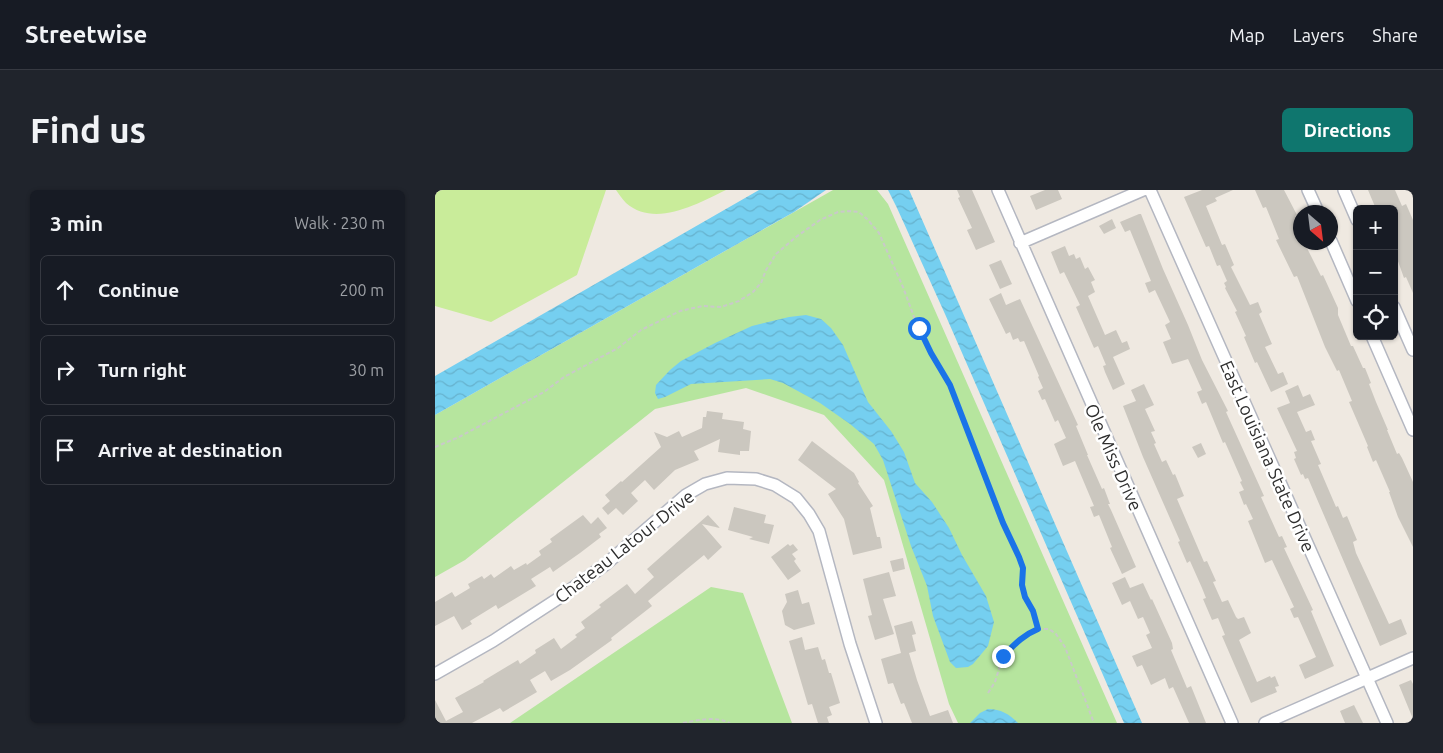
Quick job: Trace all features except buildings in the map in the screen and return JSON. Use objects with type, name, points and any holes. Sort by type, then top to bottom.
[{"type":"street","name":"Ole Miss Drive","points":[[998,190],[1232,723]]},
{"type":"street","points":[[1020,243],[1143,190]]},
{"type":"street","name":"East Louisiana State Drive","points":[[1150,190],[1387,723]]},
{"type":"street","points":[[1308,190],[1315,205]]},
{"type":"street","points":[[1344,190],[1353,211]]},
{"type":"street","points":[[1335,250],[1354,295]]},
{"type":"street","points":[[1398,315],[1413,350]]},
{"type":"street","points":[[1374,340],[1413,430]]},
{"type":"street","name":"Chateau Latour Drive","points":[[435,674],[493,641],[559,598],[606,564],[686,496],[705,484],[727,478],[756,479],[775,485],[796,498],[809,514],[819,531],[850,644],[875,723]]},
{"type":"street","points":[[1265,723],[1413,658]]},
{"type":"path","points":[[435,447],[459,437],[544,392],[564,378],[618,348],[641,330],[680,311],[703,306],[721,307],[739,301],[753,292],[761,283],[766,270],[776,254],[797,237],[820,220],[838,212],[859,212],[879,233],[919,328],[950,385],[1003,523],[1023,568],[1023,591],[1033,611],[1038,629]]},
{"type":"path","points":[[988,693],[995,682],[1003,656],[1028,633],[1038,629],[1049,629],[1056,634],[1065,647],[1094,723]]},
{"type":"path","points":[[683,723],[700,719],[723,720],[730,723]]},
{"type":"green space","points":[[435,190],[606,190],[577,275],[491,322],[435,306]]},
{"type":"green space","points":[[616,190],[726,190],[689,207],[663,214],[637,210],[626,203]]},
{"type":"green space","points":[[833,190],[877,190],[888,204],[1117,723],[958,723],[949,704],[884,480],[824,415],[746,388],[655,409],[465,560],[435,577],[435,415]]},
{"type":"green space","points":[[711,587],[743,593],[792,723],[510,723]]},
{"type":"water","points":[[759,190],[826,190],[794,212],[435,415],[435,376]]},
{"type":"water","points":[[888,190],[909,190],[910,192],[1142,723],[1124,723],[945,314]]},
{"type":"water","points":[[806,315],[821,319],[831,328],[843,345],[868,402],[891,431],[904,452],[915,483],[932,502],[949,528],[986,596],[994,622],[988,646],[973,664],[968,667],[956,668],[950,662],[933,616],[927,586],[911,546],[883,460],[874,444],[820,403],[783,383],[770,379],[691,384],[658,399],[655,393],[656,385],[670,370],[681,361],[715,343],[752,326]]},
{"type":"water","points":[[988,709],[1005,713],[1018,723],[970,723],[980,713]]},
{"type":"route","points":[[919,328],[950,385],[1003,523],[1023,568],[1022,585],[1038,629],[1028,633],[1003,656]]}]
